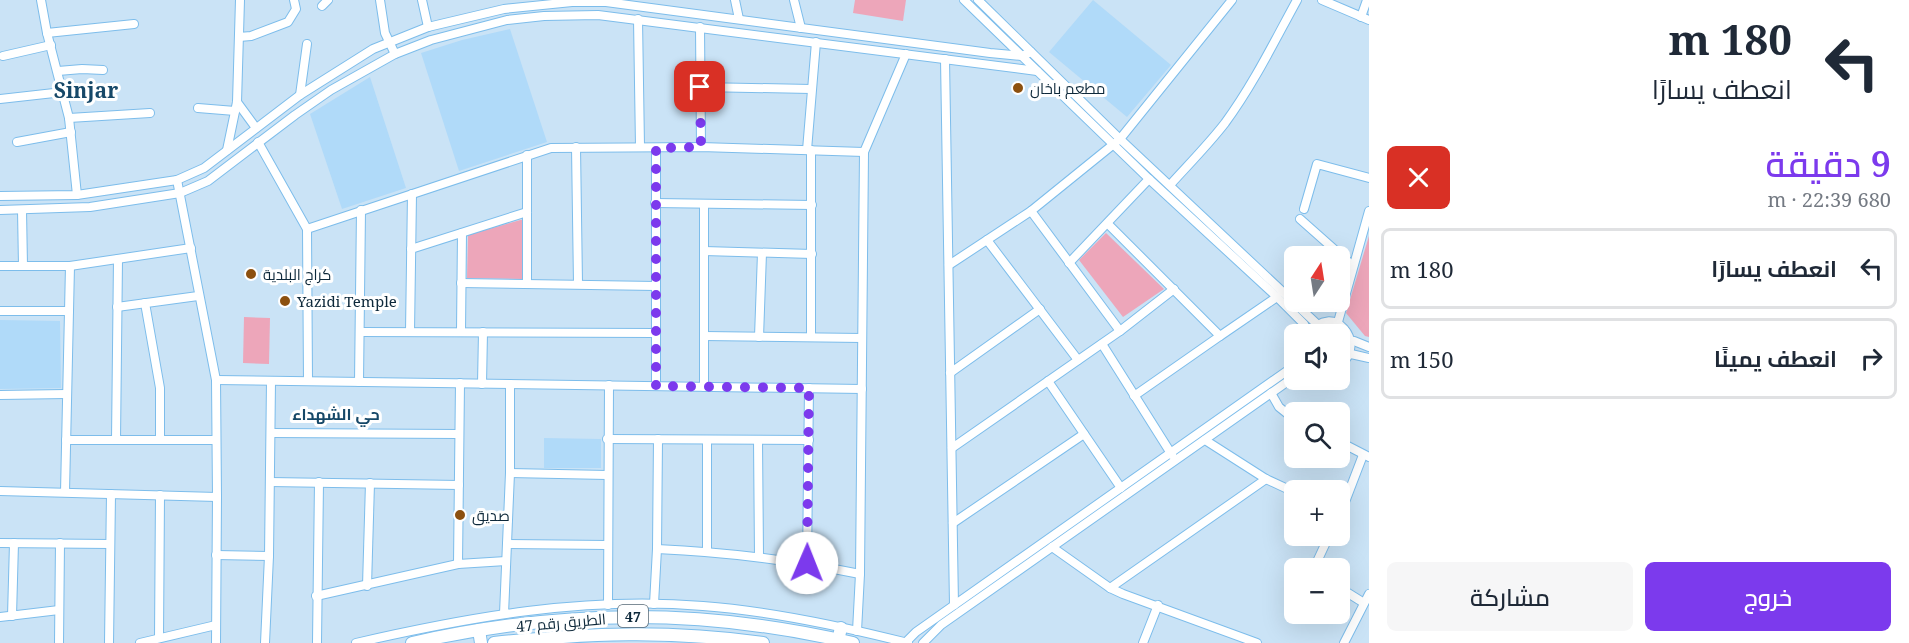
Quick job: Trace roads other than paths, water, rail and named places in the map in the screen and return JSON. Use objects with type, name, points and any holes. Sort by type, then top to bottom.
[{"type":"highway","name":"الطريق رقم 47","points":[[412,643],[556,615],[681,617],[855,637]]},
{"type":"highway","points":[[479,630],[482,643]]},
{"type":"highway","name":"الطريق رقم 47","points":[[494,643],[622,633],[693,635],[763,643]]},
{"type":"street","points":[[40,0],[69,118],[77,195]]},
{"type":"street","points":[[227,150],[236,107],[240,0]]},
{"type":"street","points":[[239,37],[250,36],[288,22],[296,9],[294,0]]},
{"type":"street","points":[[380,0],[385,33],[395,54]]},
{"type":"street","points":[[422,0],[428,27]]},
{"type":"street","points":[[735,0],[739,19]]},
{"type":"street","points":[[794,0],[801,28]]},
{"type":"street","points":[[964,0],[1027,54],[1037,71],[1117,142],[1170,185],[1317,324]]},
{"type":"street","points":[[978,0],[1027,54],[1117,142],[1149,179],[1304,324]]},
{"type":"street","points":[[949,265],[1031,211],[1117,142],[1232,0]]},
{"type":"street","points":[[1170,185],[1213,138],[1236,107],[1297,0]]},
{"type":"street","points":[[1322,0],[1365,19],[1366,0]]},
{"type":"street","points":[[0,196],[77,195],[177,180],[204,168],[300,95],[373,49],[428,27],[504,9],[557,1],[655,4],[801,28],[990,53],[1027,54]]},
{"type":"street","points":[[0,210],[90,207],[180,193],[208,181],[331,90],[395,54],[431,40],[507,20],[544,16],[598,15],[1037,71]]},
{"type":"street","points":[[638,19],[640,147]]},
{"type":"street","points":[[47,33],[134,24]]},
{"type":"street","points":[[700,27],[701,147]]},
{"type":"street","points":[[811,337],[812,205],[809,150],[811,89],[816,42]]},
{"type":"street","points":[[300,95],[307,44]]},
{"type":"street","points":[[3,56],[51,45]]},
{"type":"street","points":[[989,64],[990,53]]},
{"type":"street","points":[[906,54],[864,152],[860,573],[855,637],[906,643],[916,632],[1284,373]]},
{"type":"street","points":[[945,59],[954,605]]},
{"type":"street","points":[[58,71],[104,70]]},
{"type":"street","points":[[700,87],[811,89]]},
{"type":"street","points":[[0,99],[63,92]]},
{"type":"street","points":[[198,108],[236,107],[256,128]]},
{"type":"street","points":[[69,118],[150,113]]},
{"type":"street","points":[[17,142],[71,132]]},
{"type":"street","points":[[258,142],[307,229],[308,381]]},
{"type":"street","points":[[576,147],[578,284]]},
{"type":"street","points":[[307,229],[551,148],[701,147],[864,152]]},
{"type":"street","points":[[656,148],[656,386]]},
{"type":"street","points":[[527,155],[527,284]]},
{"type":"street","points":[[1304,209],[1317,164],[1369,177]]},
{"type":"street","points":[[1069,263],[1149,179]]},
{"type":"street","points":[[177,180],[216,380],[216,643]]},
{"type":"street","points":[[410,332],[412,194]]},
{"type":"street","points":[[655,203],[812,205]]},
{"type":"street","points":[[704,204],[704,387]]},
{"type":"street","points":[[22,210],[22,266]]},
{"type":"street","points":[[359,382],[361,210]]},
{"type":"street","points":[[1031,211],[1120,331]]},
{"type":"street","points":[[1338,322],[1369,211]]},
{"type":"street","points":[[411,249],[527,212]]},
{"type":"street","points":[[1300,219],[1353,266]]},
{"type":"street","points":[[1108,224],[1220,336]]},
{"type":"street","points":[[461,332],[462,232]]},
{"type":"street","points":[[987,240],[1078,360]]},
{"type":"street","points":[[0,266],[70,266],[191,248]]},
{"type":"street","points":[[704,252],[812,254]]},
{"type":"street","points":[[759,337],[762,253]]},
{"type":"street","points":[[116,440],[118,259]]},
{"type":"street","points":[[65,492],[70,266]]},
{"type":"street","points":[[461,283],[656,286]]},
{"type":"street","points":[[952,448],[1102,344],[1174,289]]},
{"type":"street","points":[[117,307],[198,296]]},
{"type":"street","points":[[1134,396],[1277,297]]},
{"type":"street","points":[[144,303],[160,387],[160,440]]},
{"type":"street","points":[[950,373],[1040,309]]},
{"type":"street","points":[[0,311],[69,311]]},
{"type":"street","points":[[1320,324],[1338,322],[1347,328],[1354,341],[1369,347]]},
{"type":"street","points":[[360,332],[656,333]]},
{"type":"street","points":[[482,384],[483,332]]},
{"type":"street","points":[[704,336],[862,338]]},
{"type":"street","points":[[1354,341],[1351,354],[1369,358]]},
{"type":"street","points":[[1102,344],[1176,460]]},
{"type":"street","points":[[216,380],[862,389]]},
{"type":"street","points":[[265,643],[269,556],[271,381]]},
{"type":"street","points":[[1048,381],[1121,488]]},
{"type":"street","points":[[458,564],[460,383]]},
{"type":"street","points":[[504,614],[510,472],[510,384]]},
{"type":"street","points":[[923,643],[941,625],[1284,384]]},
{"type":"street","points":[[608,605],[609,385]]},
{"type":"street","points":[[807,563],[809,388]]},
{"type":"street","points":[[1270,393],[1284,412]]},
{"type":"street","points":[[0,395],[66,394]]},
{"type":"street","points":[[271,433],[459,434]]},
{"type":"street","points":[[953,523],[1084,434]]},
{"type":"street","points":[[607,439],[809,440]]},
{"type":"street","points":[[654,604],[658,439]]},
{"type":"street","points":[[66,440],[216,440]]},
{"type":"street","points":[[706,440],[707,551]]},
{"type":"street","points":[[758,440],[759,556]]},
{"type":"street","points":[[1205,441],[1266,479],[1284,487]]},
{"type":"street","points":[[1350,447],[1366,456],[1350,492]]},
{"type":"street","points":[[510,472],[607,475]]},
{"type":"street","points":[[1110,588],[1266,479]]},
{"type":"street","points":[[270,482],[459,484]]},
{"type":"street","points":[[317,643],[319,482]]},
{"type":"street","points":[[368,586],[370,483]]},
{"type":"street","points":[[0,491],[217,497]]},
{"type":"street","points":[[109,643],[111,494]]},
{"type":"street","points":[[159,638],[160,495]]},
{"type":"street","points":[[0,543],[110,544]]},
{"type":"street","points":[[12,616],[14,543]]},
{"type":"street","points":[[59,643],[60,543]]},
{"type":"street","points":[[507,544],[607,545]]},
{"type":"street","points":[[1052,547],[1110,588],[1257,643]]},
{"type":"street","points":[[657,549],[759,556],[860,573]]},
{"type":"street","points":[[216,555],[269,556]]},
{"type":"street","points":[[316,596],[458,564],[506,561]]},
{"type":"street","points":[[1344,643],[1365,607],[1369,594]]},
{"type":"street","points":[[1350,596],[1365,607]]},
{"type":"street","points":[[356,643],[425,627],[504,614],[556,615],[608,605],[654,604],[701,605],[748,610],[840,634]]},
{"type":"street","points":[[1143,643],[1158,606]]},
{"type":"street","points":[[0,617],[59,610]]},
{"type":"street","points":[[140,643],[216,625]]},
{"type":"place","name":"مطعم باخان","points":[[1018,88]]},
{"type":"place","name":"كراج البلدية","points":[[251,274]]},
{"type":"place","name":"Yazidi Temple","points":[[285,301]]},
{"type":"place","name":"صديق","points":[[460,515]]},
{"type":"district","name":"Sinjar","points":[[86,90]]},
{"type":"district","name":"حي الشهداء","points":[[336,414]]}]
